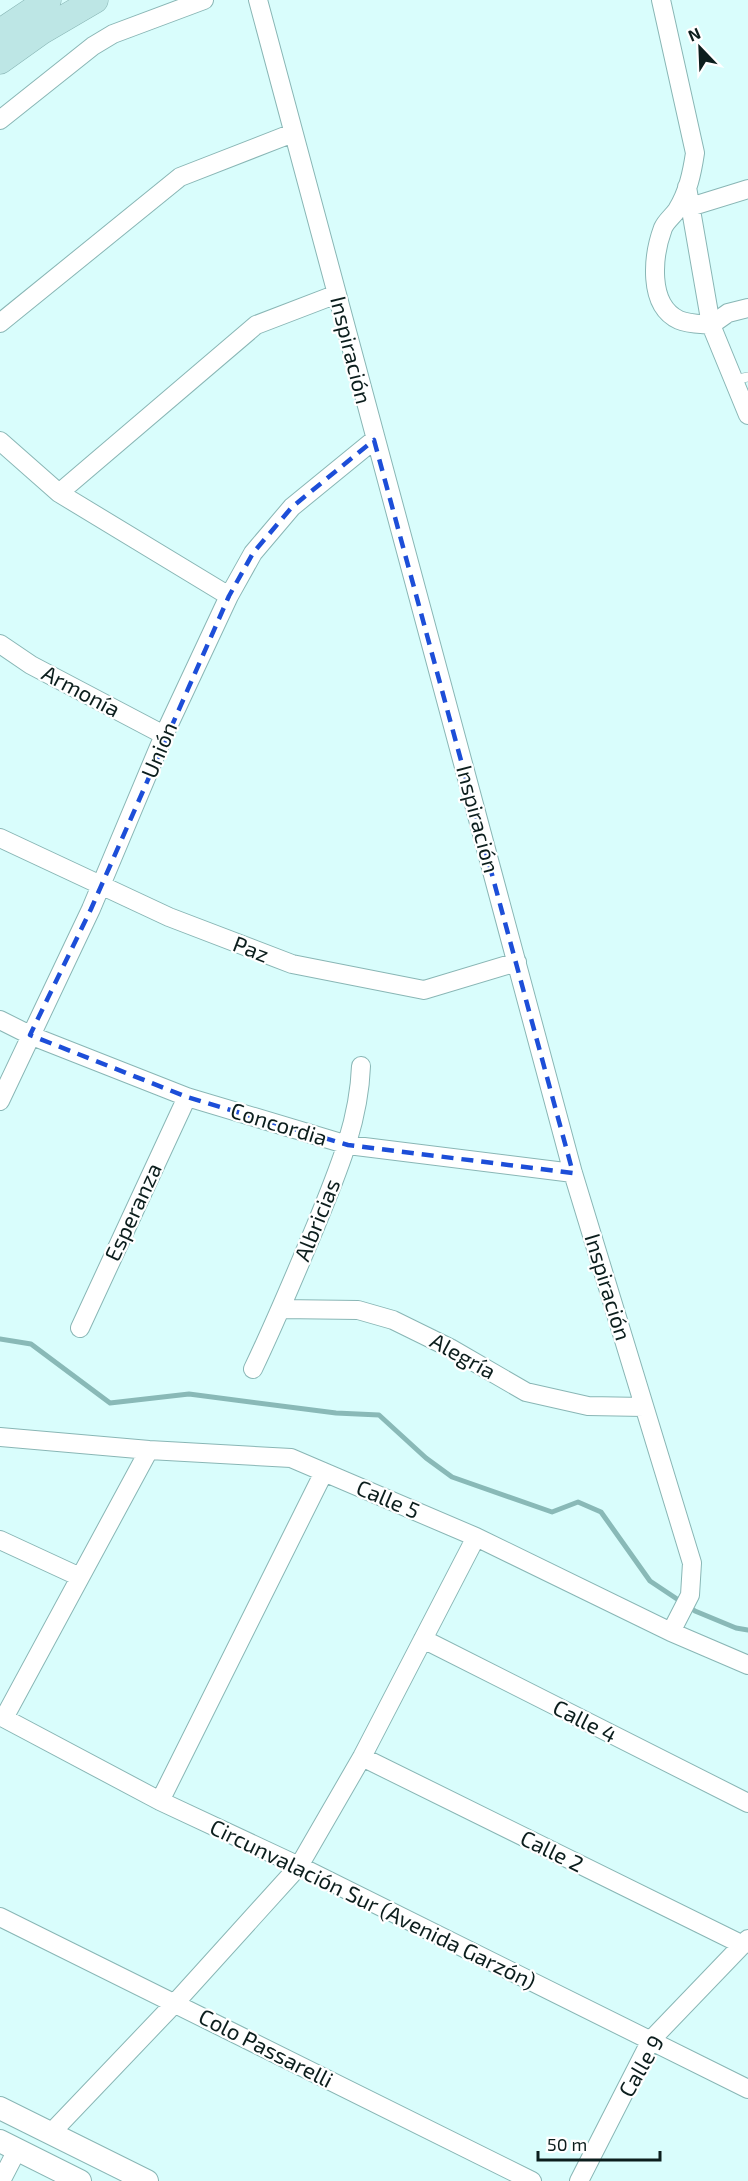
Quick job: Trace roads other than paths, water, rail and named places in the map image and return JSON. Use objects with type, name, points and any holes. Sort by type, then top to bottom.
[{"type":"main road","points":[[0,61],[42,31],[95,0]]},
{"type":"main road","points":[[0,32],[44,1]]},
{"type":"street","points":[[3,111],[113,34],[204,0]]},
{"type":"street","name":"Inspiración","points":[[258,0],[374,440],[573,1173],[692,1563],[690,1595],[671,1632]]},
{"type":"street","points":[[662,0],[694,153],[692,177],[677,210],[664,226],[655,265],[657,291],[668,312],[680,321],[711,325],[728,313],[748,308]]},
{"type":"street","points":[[0,323],[180,177],[293,133]]},
{"type":"street","points":[[687,187],[711,325],[741,379],[748,415]]},
{"type":"street","points":[[690,207],[748,189]]},
{"type":"street","points":[[59,493],[256,325],[337,294]]},
{"type":"street","name":"Unión","points":[[0,1101],[101,886],[164,735],[229,596],[253,553],[292,507],[374,440]]},
{"type":"street","points":[[0,441],[59,493],[229,596]]},
{"type":"street","name":"Armonía","points":[[0,644],[32,665],[164,735]]},
{"type":"street","name":"Paz","points":[[0,838],[169,917],[292,964],[424,990],[517,962]]},
{"type":"street","name":"Concordia","points":[[0,1020],[30,1035],[186,1097],[348,1145],[573,1173]]},
{"type":"street","name":"Albricias","points":[[253,1369],[281,1309],[348,1145],[360,1096],[361,1066]]},
{"type":"street","name":"Esperanza","points":[[80,1328],[186,1097]]},
{"type":"street","name":"Alegría","points":[[281,1309],[358,1310],[393,1320],[450,1348],[526,1392],[588,1406],[644,1407]]},
{"type":"street","name":"Calle 5","points":[[0,1437],[149,1450],[291,1458],[476,1537],[671,1632],[748,1665]]},
{"type":"street","points":[[2,1717],[149,1450]]},
{"type":"street","points":[[160,1801],[324,1472]]},
{"type":"street","points":[[51,2133],[175,2003],[299,1866],[362,1757],[476,1537]]},
{"type":"street","points":[[0,1540],[80,1577]]},
{"type":"street","name":"Calle 4","points":[[423,1639],[748,1803]]},
{"type":"street","name":"Circunvalación Sur (Avenida Garzón)","points":[[2,1717],[160,1801],[299,1866],[748,2089]]},
{"type":"street","name":"Calle 2","points":[[362,1757],[745,1942]]},
{"type":"street","name":"Colo Passarelli","points":[[0,1917],[532,2181]]},
{"type":"street","name":"Calle 9","points":[[579,2181],[651,2040],[745,1942]]},
{"type":"street","points":[[0,2108],[147,2181]]},
{"type":"street","points":[[1,2181],[9,2146],[80,2181]]},
{"type":"waterway","points":[[0,1339],[31,1344],[110,1403],[189,1394],[336,1413],[379,1415],[426,1458],[452,1477],[552,1512],[578,1502],[601,1512],[650,1581],[695,1611],[736,1628],[748,1630]]}]
